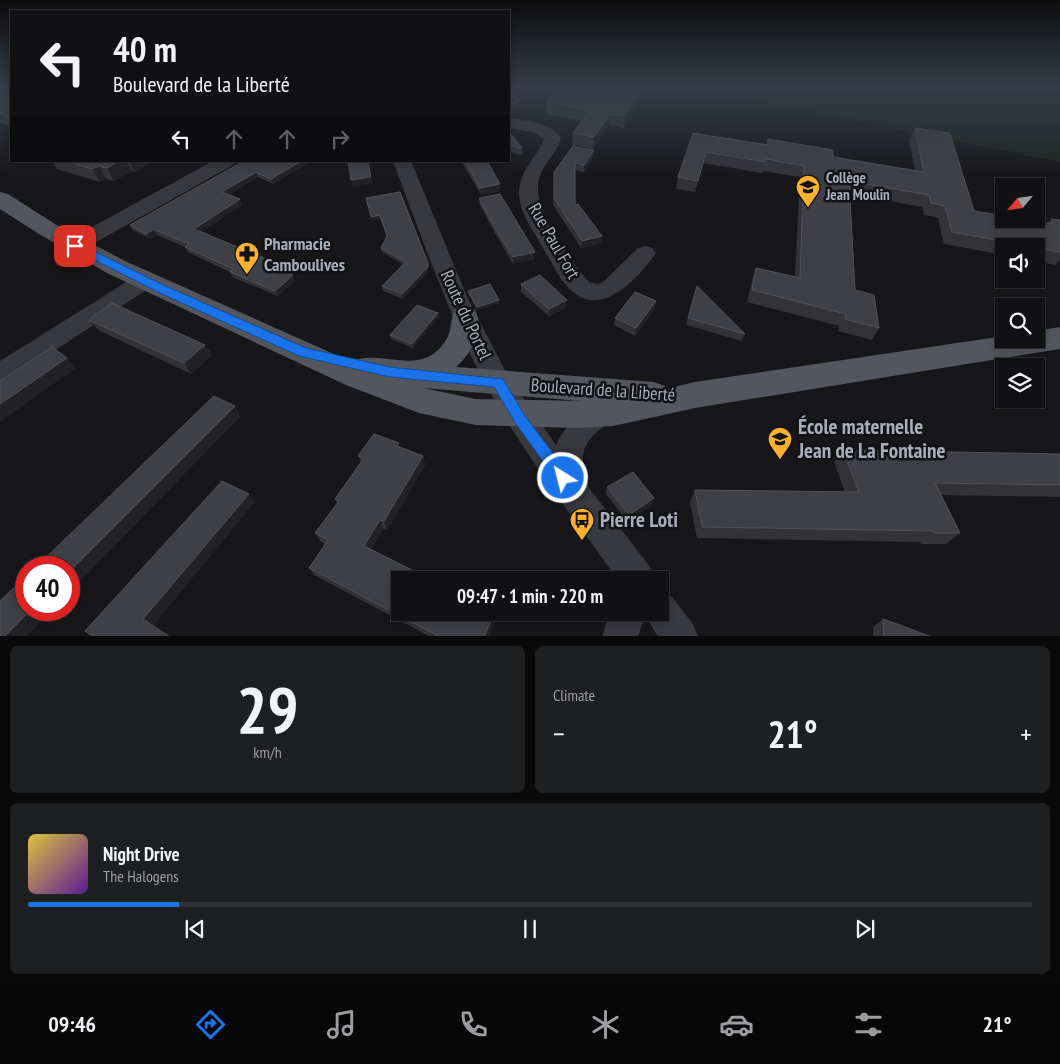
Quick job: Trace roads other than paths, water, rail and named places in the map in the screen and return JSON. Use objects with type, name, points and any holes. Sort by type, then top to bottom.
[{"type":"main road","name":"Boulevard de la Liberté","points":[[0,199],[75,246],[144,280],[304,352],[392,381],[433,404],[487,413],[600,414],[632,410],[695,395],[1060,338]]},
{"type":"main road","points":[[392,381],[432,367],[450,356],[461,340],[465,330],[465,317]]},
{"type":"main road","name":"Boulevard de la Liberté","points":[[486,374],[654,395],[695,395]]},
{"type":"main road","points":[[392,381],[438,392],[455,389],[486,374]]},
{"type":"street","name":"Rue Paul Fort","points":[[510,123],[540,130],[553,138],[532,173],[528,187],[528,197],[534,214],[581,287],[592,292],[604,292],[613,286],[645,253]]},
{"type":"street","points":[[75,246],[226,162]]},
{"type":"street","name":"Route du Portel","points":[[402,162],[486,374],[631,571]]},
{"type":"street","points":[[0,374],[144,280]]},
{"type":"street","points":[[547,456],[539,430],[547,414],[560,405],[568,403],[609,403],[654,395]]},
{"type":"street","points":[[578,499],[568,466],[569,448],[576,433],[600,414]]},
{"type":"street","points":[[620,636],[625,621]]},
{"type":"street","points":[[669,621],[680,636]]},
{"type":"place","name":"Collège Jean Moulin","points":[[808,208]]},
{"type":"place","name":"Pharmacie Camboulives","points":[[247,275]]},
{"type":"place","name":"École maternelle Jean de La Fontaine","points":[[780,460]]},
{"type":"place","name":"Pierre Loti","points":[[582,541]]}]
